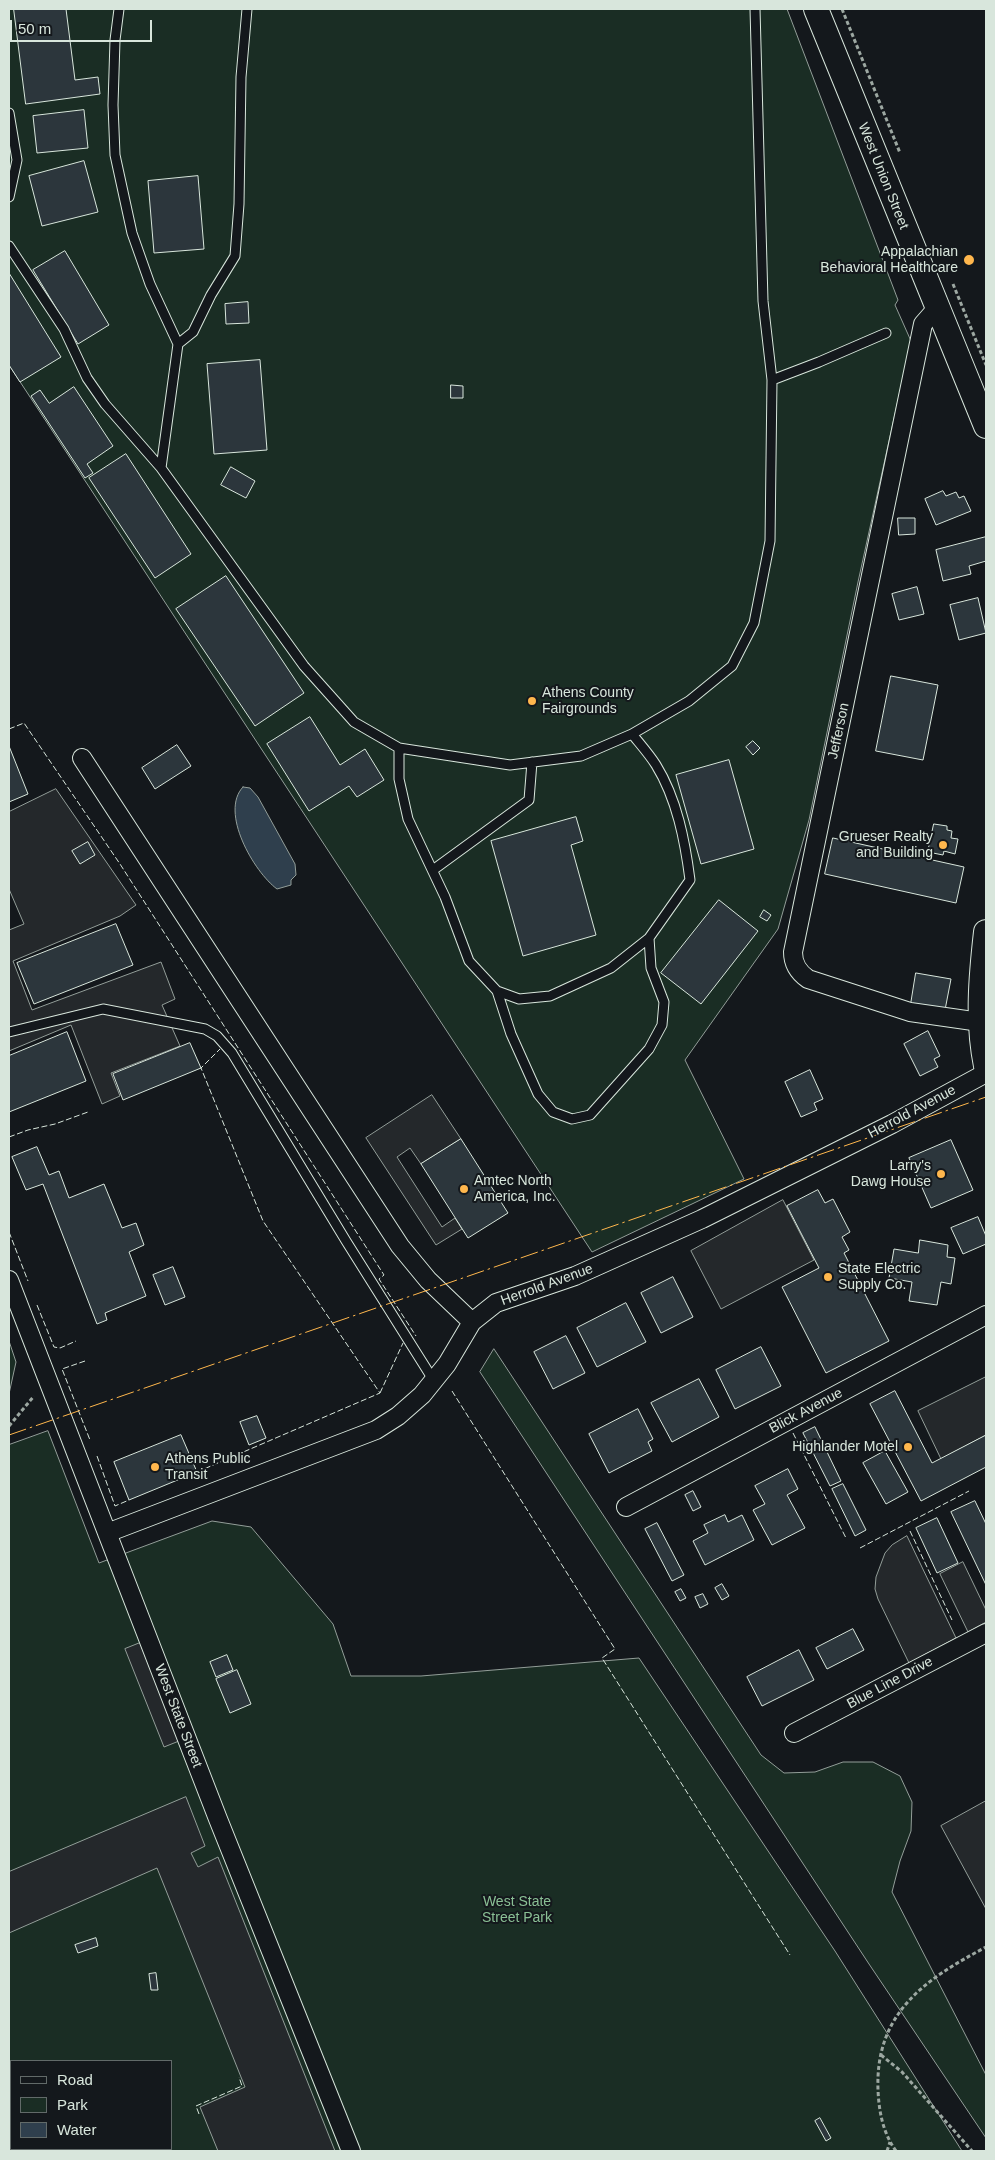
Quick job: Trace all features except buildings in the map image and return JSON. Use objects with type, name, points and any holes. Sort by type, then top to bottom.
[{"type":"main road","name":"West Union Street","points":[[816,9],[986,426]]},
{"type":"main road","points":[[986,932],[980,1022],[982,1048],[986,1066]]},
{"type":"street","name":"Jefferson","points":[[937,308],[923,324],[793,952],[793,960],[801,974],[808,979],[883,1005],[910,1012],[980,1022]]},
{"type":"street","points":[[82,758],[400,1246],[428,1280],[472,1322]]},
{"type":"street","name":"Herrold Avenue","points":[[107,1533],[376,1430],[410,1406],[434,1381],[472,1322],[496,1303],[568,1279],[702,1219],[886,1127],[986,1073]]},
{"type":"street","name":"West State Street","points":[[9,1280],[222,1828],[352,2151]]},
{"type":"street","name":"Blick Avenue","points":[[626,1507],[986,1315]]},
{"type":"street","name":"Blue Line Drive","points":[[794,1733],[986,1633]]},
{"type":"lane","points":[[119,9],[115,40],[112,105],[115,155],[132,233],[150,284],[178,344],[161,468]]},
{"type":"lane","points":[[178,344],[193,332],[235,256],[239,204],[241,77],[247,9]]},
{"type":"lane","points":[[9,246],[64,329],[91,384],[105,404],[161,468],[304,666],[354,722],[399,748],[510,765],[581,756],[632,734],[689,701],[732,666],[754,622],[770,541],[772,380],[763,301],[755,9]]},
{"type":"lane","points":[[9,112],[17,160],[9,198]]},
{"type":"lane","points":[[772,380],[886,333]]},
{"type":"lane","points":[[497,991],[519,999],[550,996],[611,968],[649,938],[690,880],[684,840],[666,786],[656,765],[632,734]]},
{"type":"lane","points":[[399,748],[399,779],[408,819],[433,870],[470,961],[497,991],[511,1034],[538,1094],[553,1112],[572,1118],[590,1115],[649,1049],[662,1025],[664,1002],[651,968],[649,938]]},
{"type":"lane","points":[[433,870],[530,800],[532,762]]},
{"type":"lane","points":[[9,1032],[103,1009],[205,1029],[217,1036],[232,1053],[346,1241],[434,1381]]},
{"type":"path","points":[[842,9],[903,162]]},
{"type":"path","points":[[950,276],[986,364]]},
{"type":"path","points":[[9,1426],[40,1390],[50,1385]]},
{"type":"path","points":[[896,2151],[890,2142],[879,2108],[878,2083],[881,2055],[893,2022],[909,2000],[927,1982],[951,1966],[986,1947]]},
{"type":"path","points":[[881,2055],[902,2072],[972,2151]]},
{"type":"path","points":[[886,2151],[890,2142]]},
{"type":"green space","name":"Athens County Fairgrounds","points":[[9,9],[787,9],[898,300],[895,305],[911,341],[858,582],[809,820],[778,929],[685,1060],[744,1179],[592,1252],[9,365]]},
{"type":"green space","points":[[9,1341],[16,1362],[9,1394]]},
{"type":"green space","points":[[494,1349],[761,1755],[784,1773],[815,1772],[843,1762],[873,1762],[900,1776],[912,1802],[911,1831],[900,1861],[892,1892],[986,2075],[986,2138],[869,1964],[480,1372]]},
{"type":"green space","name":"West State Street Park","points":[[48,1431],[99,1563],[212,1521],[251,1527],[333,1624],[351,1676],[421,1676],[639,1658],[835,1951],[962,2151],[9,2151],[9,1445]]},
{"type":"shaded area","points":[[56,789],[136,905],[120,916],[13,961],[32,1010],[161,962],[175,999],[162,1005],[180,1046],[111,1073],[120,1096],[102,1104],[71,1025],[9,1051],[9,930],[24,924],[9,889],[9,812]]},
{"type":"shaded area","points":[[432,1095],[461,1139],[421,1164],[410,1148],[397,1157],[442,1227],[455,1218],[462,1229],[436,1245],[366,1138]]},
{"type":"shaded area","points":[[783,1200],[814,1260],[721,1309],[691,1251]]},
{"type":"shaded area","points":[[986,1377],[986,1435],[941,1459],[918,1411]]},
{"type":"shaded area","points":[[907,1536],[956,1638],[909,1663],[875,1589],[876,1577],[885,1553],[892,1545]]},
{"type":"shaded area","points":[[963,1562],[986,1610],[986,1622],[968,1632],[940,1574]]},
{"type":"shaded area","points":[[140,1643],[179,1741],[164,1747],[125,1649]]},
{"type":"shaded area","points":[[186,1797],[205,1846],[191,1853],[198,1867],[218,1857],[335,2151],[218,2151],[200,2107],[245,2087],[157,1868],[9,1933],[9,1872]]},
{"type":"shaded area","points":[[986,1801],[986,1909],[941,1826]]},
{"type":"water","points":[[243,787],[250,788],[258,797],[295,864],[296,875],[291,880],[291,885],[277,889],[268,881],[242,841],[235,811],[237,798]]},
{"type":"fence","points":[[9,729],[24,723],[120,864],[384,1275],[379,1279],[416,1336]]},
{"type":"fence","points":[[197,1472],[380,1393],[263,1221],[201,1068],[220,1049]]},
{"type":"fence","points":[[9,1137],[88,1112]]},
{"type":"fence","points":[[9,1232],[28,1281]]},
{"type":"fence","points":[[37,1305],[54,1347],[60,1348],[76,1341]]},
{"type":"fence","points":[[380,1393],[403,1343]]},
{"type":"fence","points":[[85,1361],[62,1369],[90,1440]]},
{"type":"fence","points":[[452,1391],[615,1649],[602,1658],[790,1955]]},
{"type":"fence","points":[[793,1433],[846,1538]]},
{"type":"fence","points":[[97,1456],[115,1506],[129,1500]]},
{"type":"fence","points":[[860,1548],[969,1491]]},
{"type":"fence","points":[[910,1531],[952,1620]]},
{"type":"fence","points":[[199,2114],[196,2106],[242,2086],[239,2077]]},
{"type":"power","points":[[9,1435],[986,1097]]},
{"type":"place","name":"Appalachian Behavioral Healthcare","points":[[969,260]]},
{"type":"place","name":"Athens County Fairgrounds","points":[[532,701]]},
{"type":"place","name":"Grueser Realty and Building","points":[[943,845]]},
{"type":"place","name":"Larry's Dawg House","points":[[941,1174]]},
{"type":"place","name":"Amtec North America, Inc.","points":[[464,1189]]},
{"type":"place","name":"State Electric Supply Co.","points":[[828,1277]]},
{"type":"place","name":"Highlander Motel","points":[[908,1447]]},
{"type":"place","name":"Athens Public Transit","points":[[155,1467]]}]
